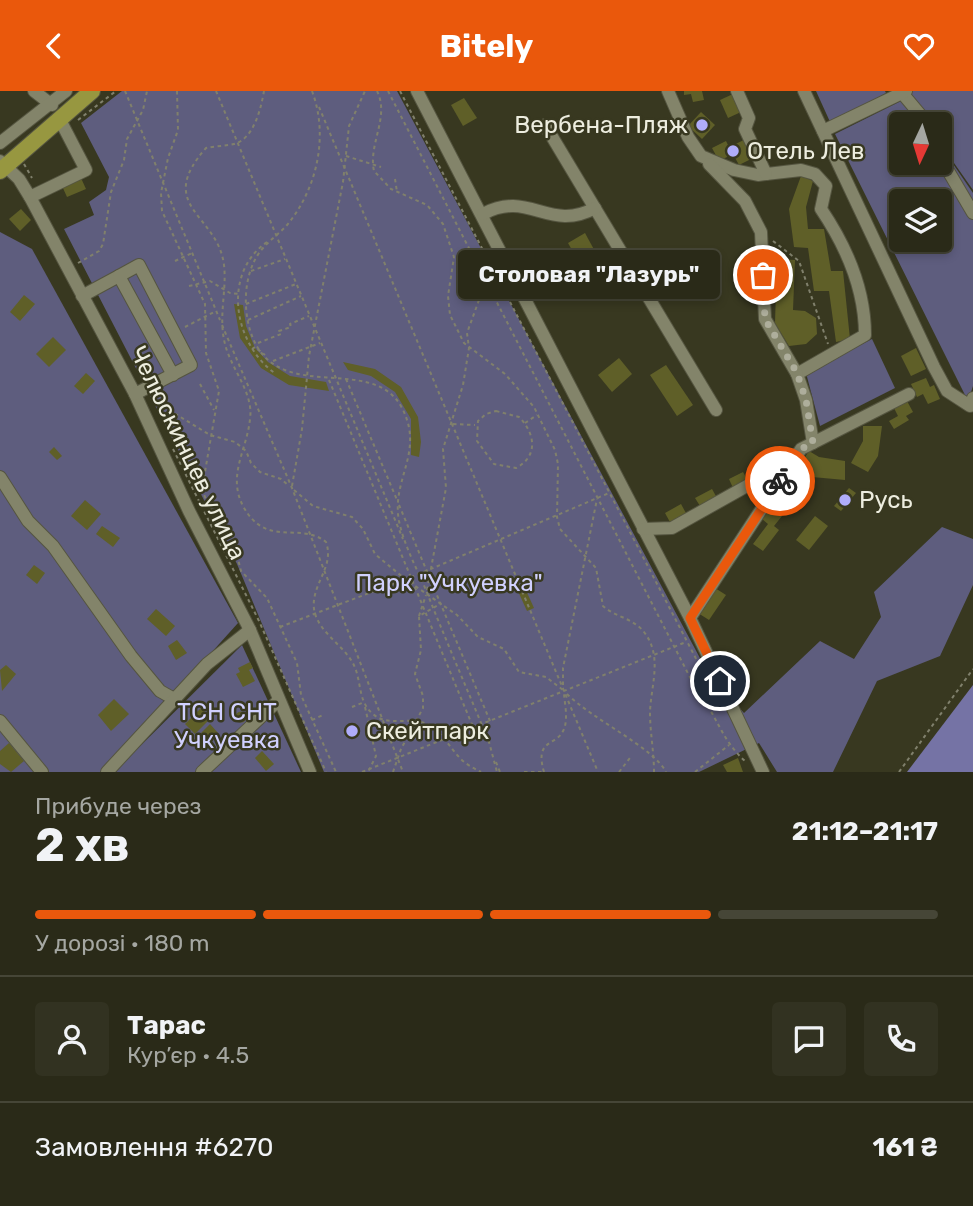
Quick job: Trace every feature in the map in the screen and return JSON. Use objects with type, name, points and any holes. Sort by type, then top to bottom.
[{"type":"main road","name":"Челюскинцев улица","points":[[2,165],[56,111],[92,91]]},
{"type":"street","points":[[30,197],[86,170],[56,111],[34,91]]},
{"type":"street","points":[[0,143],[56,111],[66,91]]},
{"type":"street","points":[[418,91],[690,618],[760,768]]},
{"type":"street","points":[[668,91],[688,137],[701,156],[745,201],[761,232],[765,319],[797,373],[806,400],[813,443]]},
{"type":"street","points":[[737,91],[749,118],[745,129],[766,174]]},
{"type":"street","points":[[804,91],[947,391],[970,406],[973,398]]},
{"type":"street","points":[[823,131],[904,92],[919,112]]},
{"type":"street","points":[[545,125],[716,410]]},
{"type":"street","points":[[701,156],[734,170],[766,174],[801,170],[816,174],[826,186],[821,209],[833,227],[862,294],[865,335],[797,373]]},
{"type":"street","name":"Челюскинцев улица","points":[[2,165],[30,197],[82,296],[138,392],[189,511],[250,630],[310,772]]},
{"type":"street","points":[[951,175],[973,213]]},
{"type":"street","points":[[483,214],[497,207],[517,204],[560,218],[578,217],[595,208]]},
{"type":"street","points":[[82,296],[139,265],[191,365],[138,392]]},
{"type":"street","points":[[119,276],[173,375]]},
{"type":"street","points":[[690,618],[801,449],[909,394]]},
{"type":"street","points":[[643,529],[673,527],[794,459]]},
{"type":"street","points":[[0,477],[29,521],[53,546],[131,656],[160,691],[176,700]]},
{"type":"street","points":[[107,772],[207,664],[250,630]]},
{"type":"street","points":[[202,772],[279,700]]},
{"type":"street","points":[[0,721],[43,772]]},
{"type":"path","points":[[125,91],[292,488],[403,772]]},
{"type":"path","points":[[82,272],[77,262],[99,251],[103,244],[111,193],[124,160],[127,139],[138,120],[147,91]]},
{"type":"path","points":[[177,91],[178,130],[164,181],[162,211],[205,304],[206,353],[218,383],[202,481],[206,501],[231,531],[241,571],[262,590],[273,611],[297,663],[301,695],[336,772]]},
{"type":"path","points":[[216,91],[419,574],[495,758],[498,772]]},
{"type":"path","points":[[264,91],[256,120],[237,142],[206,148],[192,165],[187,183],[191,211],[213,235],[221,254],[221,322],[228,357],[251,408],[235,484],[248,512],[273,531],[284,535],[308,534],[326,542],[328,559],[314,595],[316,614],[324,630],[355,667],[376,756],[369,772]]},
{"type":"path","points":[[312,91],[598,772]]},
{"type":"path","points":[[292,488],[314,325],[344,167],[349,126],[365,91]]},
{"type":"path","points":[[377,91],[383,103],[372,163],[380,180],[397,193],[427,205],[436,212],[448,233],[454,257],[447,305],[469,348],[505,374],[524,393],[538,414],[555,450],[558,464],[557,515],[560,529],[567,541],[586,557],[600,578],[603,605],[643,631],[654,655],[650,714],[655,755],[654,772]]},
{"type":"path","points":[[388,91],[674,647],[729,745],[745,760],[760,768]]},
{"type":"path","points":[[400,91],[704,674]]},
{"type":"path","points":[[316,99],[319,152],[311,184],[295,213],[263,247],[251,271],[246,304],[248,320],[256,344],[272,362],[308,377],[346,379],[377,385],[392,395],[402,408],[412,443],[398,502],[399,520],[410,555]]},
{"type":"path","points":[[345,156],[381,167]]},
{"type":"path","points":[[395,179],[397,193]]},
{"type":"path","points":[[761,232],[799,261],[831,354]]},
{"type":"path","points":[[275,236],[252,257],[239,293],[240,322],[251,349],[276,374]]},
{"type":"path","points":[[175,261],[193,253]]},
{"type":"path","points":[[251,271],[286,258]]},
{"type":"path","points":[[393,772],[424,702],[415,674],[421,650],[419,616],[431,580],[446,488],[443,449],[463,385],[469,348],[467,333],[473,323],[483,263],[489,260]]},
{"type":"path","points":[[189,286],[204,281],[239,293]]},
{"type":"path","points":[[246,304],[297,283]]},
{"type":"path","points":[[248,320],[302,296]]},
{"type":"path","points":[[185,327],[216,310]]},
{"type":"path","points":[[256,344],[281,334],[279,331],[291,327],[290,324],[310,316]]},
{"type":"path","points":[[272,362],[321,343]]},
{"type":"path","points":[[251,349],[254,347],[265,355]]},
{"type":"path","points":[[328,379],[473,727]]},
{"type":"path","points":[[346,379],[490,721]]},
{"type":"path","points":[[200,384],[214,410]]},
{"type":"path","points":[[138,392],[147,401],[154,400],[210,435],[235,442],[260,472],[281,479],[313,506],[348,514],[356,520],[370,549],[405,579],[457,615],[478,637],[504,649],[519,672],[546,677],[603,724],[655,755],[666,772]]},
{"type":"path","points":[[496,411],[513,414],[525,423],[531,438],[532,453],[525,464],[512,469],[494,464],[481,451],[476,425],[486,414],[496,411]]},
{"type":"path","points":[[525,423],[538,414]]},
{"type":"path","points":[[452,423],[476,425]]},
{"type":"path","points":[[172,446],[236,574],[326,772]]},
{"type":"path","points":[[280,627],[419,574],[610,492]]},
{"type":"path","points":[[524,772],[544,772],[542,754],[545,746],[562,733],[565,726],[563,668],[586,557],[588,532],[597,498]]},
{"type":"path","points":[[201,503],[206,501]]},
{"type":"path","points":[[236,574],[241,571]]},
{"type":"path","points":[[419,616],[441,604]]},
{"type":"path","points":[[273,611],[280,608]]},
{"type":"path","points":[[362,772],[688,641]]},
{"type":"path","points":[[899,772],[973,669]]},
{"type":"path","points":[[364,704],[375,717],[415,720],[428,724],[460,758],[481,772]]},
{"type":"path","points":[[352,707],[364,704]]},
{"type":"path","points":[[312,720],[323,715]]},
{"type":"path","points":[[695,772],[729,745]]},
{"type":"path","points":[[619,772],[630,758]]},
{"type":"green space","name":"Парк \"Учкуевка\"","points":[[122,91],[397,91],[709,675],[744,713],[820,641],[854,659],[881,617],[874,592],[942,527],[973,539],[973,585],[940,656],[877,681],[833,772],[777,772],[759,743],[699,772],[324,772],[237,564],[64,229],[94,215],[89,202],[106,190],[109,177],[81,123]]},
{"type":"green space","points":[[816,91],[885,91],[886,93],[831,124]]},
{"type":"green space","points":[[912,91],[973,91],[973,190],[952,160],[952,112],[919,112],[906,94]]},
{"type":"green space","points":[[907,98],[917,112],[889,112],[889,175],[952,175],[952,162],[973,193],[973,386],[968,401],[894,252],[952,252],[952,189],[889,189],[889,242],[835,134]]},
{"type":"green space","points":[[0,232],[32,249],[238,623],[104,772],[0,772]]},
{"type":"green space","points":[[872,339],[895,388],[820,426],[806,373]]},
{"type":"green space","name":"ТСН СНТ Учкуевка","points":[[242,645],[301,772],[114,772]]},
{"type":"shaded area","points":[[973,685],[973,772],[907,772]]},
{"type":"building","points":[[684,91],[702,91],[704,100],[693,102],[691,94],[684,95]]},
{"type":"building","points":[[733,94],[741,112],[728,118],[720,100]]},
{"type":"building","points":[[464,98],[477,118],[463,126],[451,105]]},
{"type":"building","name":"Вербена-Пляж","points":[[701,112],[715,125],[702,139],[688,126]]},
{"type":"building","name":"Отель Лев","points":[[746,139],[755,157],[739,165],[733,154],[719,161],[712,148],[726,141],[729,147]]},
{"type":"building","points":[[801,176],[813,181],[806,207],[808,229],[824,229],[831,271],[843,271],[850,339],[836,342],[829,291],[814,291],[808,248],[794,247],[789,209]]},
{"type":"building","points":[[81,178],[86,189],[67,197],[62,186]]},
{"type":"building","points":[[21,209],[31,220],[20,231],[9,219]]},
{"type":"building","points":[[585,233],[610,279],[593,288],[568,243]]},
{"type":"building","points":[[777,259],[795,260],[793,310],[805,311],[816,318],[817,334],[806,344],[789,346],[775,323]]},
{"type":"building","points":[[711,262],[722,286],[694,301],[682,278]]},
{"type":"building","points":[[24,295],[35,304],[20,321],[10,312]]},
{"type":"building","points":[[234,304],[243,305],[246,326],[255,348],[268,362],[290,376],[326,382],[329,391],[289,385],[261,368],[240,338]]},
{"type":"building","points":[[53,337],[66,350],[49,367],[36,354]]},
{"type":"building","points":[[916,348],[926,369],[911,376],[901,356]]},
{"type":"building","points":[[619,358],[632,374],[612,392],[598,375]]},
{"type":"building","points":[[343,362],[375,369],[401,387],[418,417],[421,442],[419,457],[411,455],[411,419],[395,392],[371,376],[348,370]]},
{"type":"building","points":[[666,365],[693,405],[677,416],[650,375]]},
{"type":"building","points":[[86,373],[95,381],[83,394],[74,386]]},
{"type":"building","points":[[926,378],[930,387],[934,385],[940,399],[928,404],[923,394],[917,397],[911,384]]},
{"type":"building","points":[[907,401],[913,412],[906,416],[909,420],[894,429],[889,421],[898,416],[894,408]]},
{"type":"building","points":[[863,426],[882,426],[878,456],[868,472],[851,463],[863,441]]},
{"type":"building","points":[[54,447],[62,456],[57,460],[49,452]]},
{"type":"building","points":[[809,451],[819,457],[845,461],[845,480],[812,477],[798,468]]},
{"type":"building","points":[[774,456],[777,463],[763,469],[760,462]]},
{"type":"building","points":[[743,472],[748,481],[733,488],[729,479]]},
{"type":"building","points":[[796,474],[812,485],[793,513],[777,502]]},
{"type":"building","name":"Русь","points":[[849,488],[856,493],[841,511],[834,506]]},
{"type":"building","points":[[712,489],[717,498],[700,506],[695,498]]},
{"type":"building","points":[[85,500],[101,514],[87,530],[71,516]]},
{"type":"building","points":[[681,504],[687,515],[671,524],[665,513]]},
{"type":"building","points":[[771,507],[782,516],[774,526],[779,530],[763,551],[753,544],[768,524],[762,519]]},
{"type":"building","points":[[815,516],[828,526],[809,550],[796,540]]},
{"type":"building","points":[[102,526],[120,538],[113,547],[96,534]]},
{"type":"building","points":[[34,565],[45,573],[37,584],[26,575]]},
{"type":"building","points":[[524,586],[534,608],[527,611],[517,589]]},
{"type":"building","points":[[715,588],[726,595],[709,620],[698,613]]},
{"type":"building","points":[[156,609],[175,626],[166,636],[147,619]]},
{"type":"building","points":[[177,640],[187,653],[176,660],[168,646]]},
{"type":"building","points":[[250,662],[253,668],[249,670],[255,681],[243,687],[236,674],[240,672],[238,668]]},
{"type":"building","points":[[6,665],[16,674],[2,691],[0,670]]},
{"type":"building","points":[[114,699],[129,714],[111,731],[98,715]]},
{"type":"building","points":[[201,708],[211,718],[195,734],[185,724]]},
{"type":"building","points":[[241,711],[247,717],[241,723],[235,717]]},
{"type":"building","points":[[210,724],[218,733],[207,743],[199,735]]},
{"type":"building","points":[[9,743],[24,761],[11,772],[0,764],[0,751]]},
{"type":"building","points":[[262,751],[274,764],[266,771],[255,758]]},
{"type":"building","points":[[738,758],[743,772],[727,772],[723,765]]},
{"type":"way so far","points":[[763,275],[765,319],[797,373],[806,400],[813,443],[801,449],[780,481]]},
{"type":"place","name":"Вербена-Пляж","points":[[702,125]]},
{"type":"place","name":"Отель Лев","points":[[733,151]]},
{"type":"place","name":"Столовая \"Лазурь\"","points":[[763,275]]},
{"type":"place","name":"Русь","points":[[845,500]]},
{"type":"place","name":"Скейтпарк","points":[[352,731]]},
{"type":"route","points":[[720,681],[690,618],[780,481]]}]
